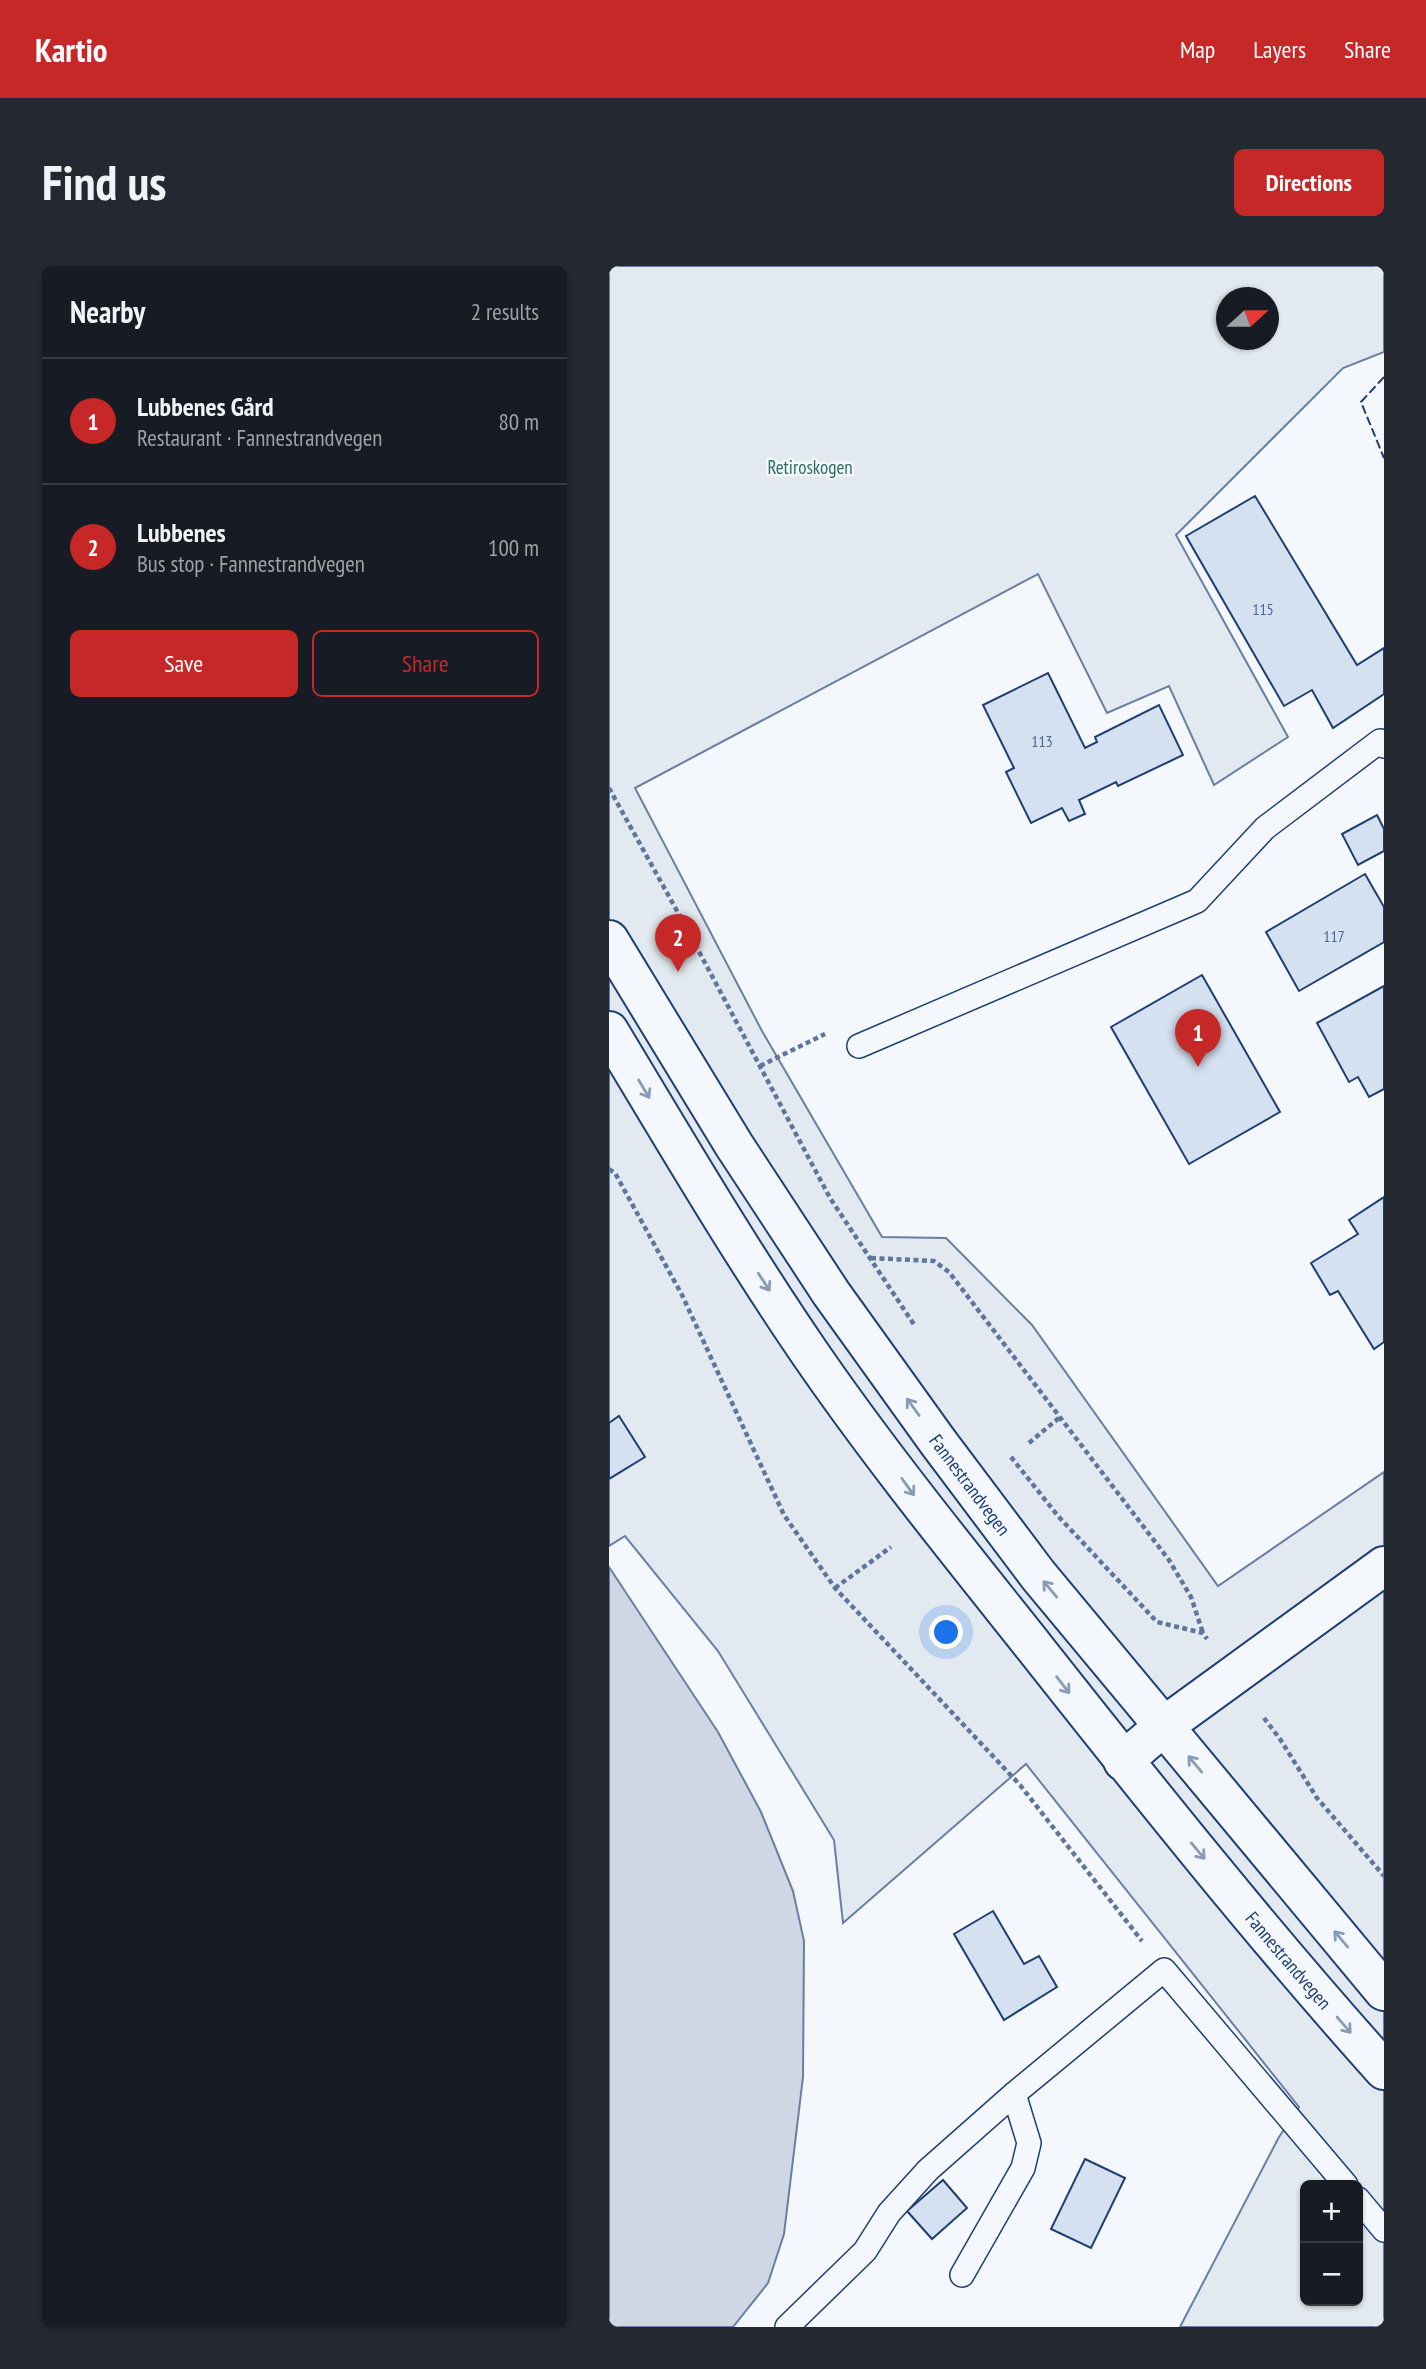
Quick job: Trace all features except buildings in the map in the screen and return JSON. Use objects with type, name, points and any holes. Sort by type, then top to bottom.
[{"type":"main road","name":"Fannestrandvegen","points":[[609,940],[734,1145],[831,1293],[938,1442],[1038,1575],[1384,1991]]},
{"type":"main road","name":"Fannestrandvegen","points":[[609,1031],[692,1171],[810,1352],[921,1504],[1123,1761],[1384,2070]]},
{"type":"main road","points":[[1123,1761],[1164,1726],[1384,1566]]},
{"type":"lane","points":[[859,1045],[1197,901],[1265,828],[1380,741],[1384,746]]},
{"type":"lane","points":[[787,2327],[865,2251],[889,2213],[927,2170],[1164,1970],[1342,2180]]},
{"type":"lane","points":[[962,2275],[1009,2197],[1023,2168],[1029,2143],[1014,2094]]},
{"type":"lane","points":[[1363,2205],[1384,2230]]},
{"type":"path","points":[[609,788],[830,1198],[921,1335]]},
{"type":"path","points":[[760,1066],[830,1032],[859,1045]]},
{"type":"path","points":[[609,1169],[615,1173],[682,1295],[784,1515],[835,1588],[1020,1785],[1164,1970]]},
{"type":"path","points":[[870,1258],[934,1261],[949,1272],[1169,1560],[1191,1597],[1203,1633],[1211,1645]]},
{"type":"path","points":[[1029,1443],[1061,1417]]},
{"type":"path","points":[[1007,1453],[1058,1516],[1157,1622],[1203,1633]]},
{"type":"path","points":[[835,1588],[891,1547]]},
{"type":"path","points":[[1264,1718],[1317,1797],[1384,1876]]},
{"type":"green space","name":"Retiroskogen","points":[[609,266],[1384,266],[1384,352],[1343,368],[1176,535],[1288,737],[1214,785],[1169,686],[1107,713],[1038,574],[635,788],[762,1031],[882,1237],[946,1238],[1032,1325],[1218,1586],[1384,1472],[1384,2327],[1180,2327],[1279,2137],[1299,2107],[1026,1764],[843,1923],[834,1840],[718,1651],[625,1536],[609,1546]]},
{"type":"shaded area","points":[[609,1567],[718,1732],[761,1812],[793,1891],[804,1941],[803,2077],[784,2234],[768,2283],[733,2327],[609,2327]]},
{"type":"fence","points":[[1384,377],[1361,402],[1384,458]]},
{"type":"place","name":"Lubbenes","points":[[678,972]]},
{"type":"place","name":"Lubbenes Gård","points":[[1198,1067]]}]
